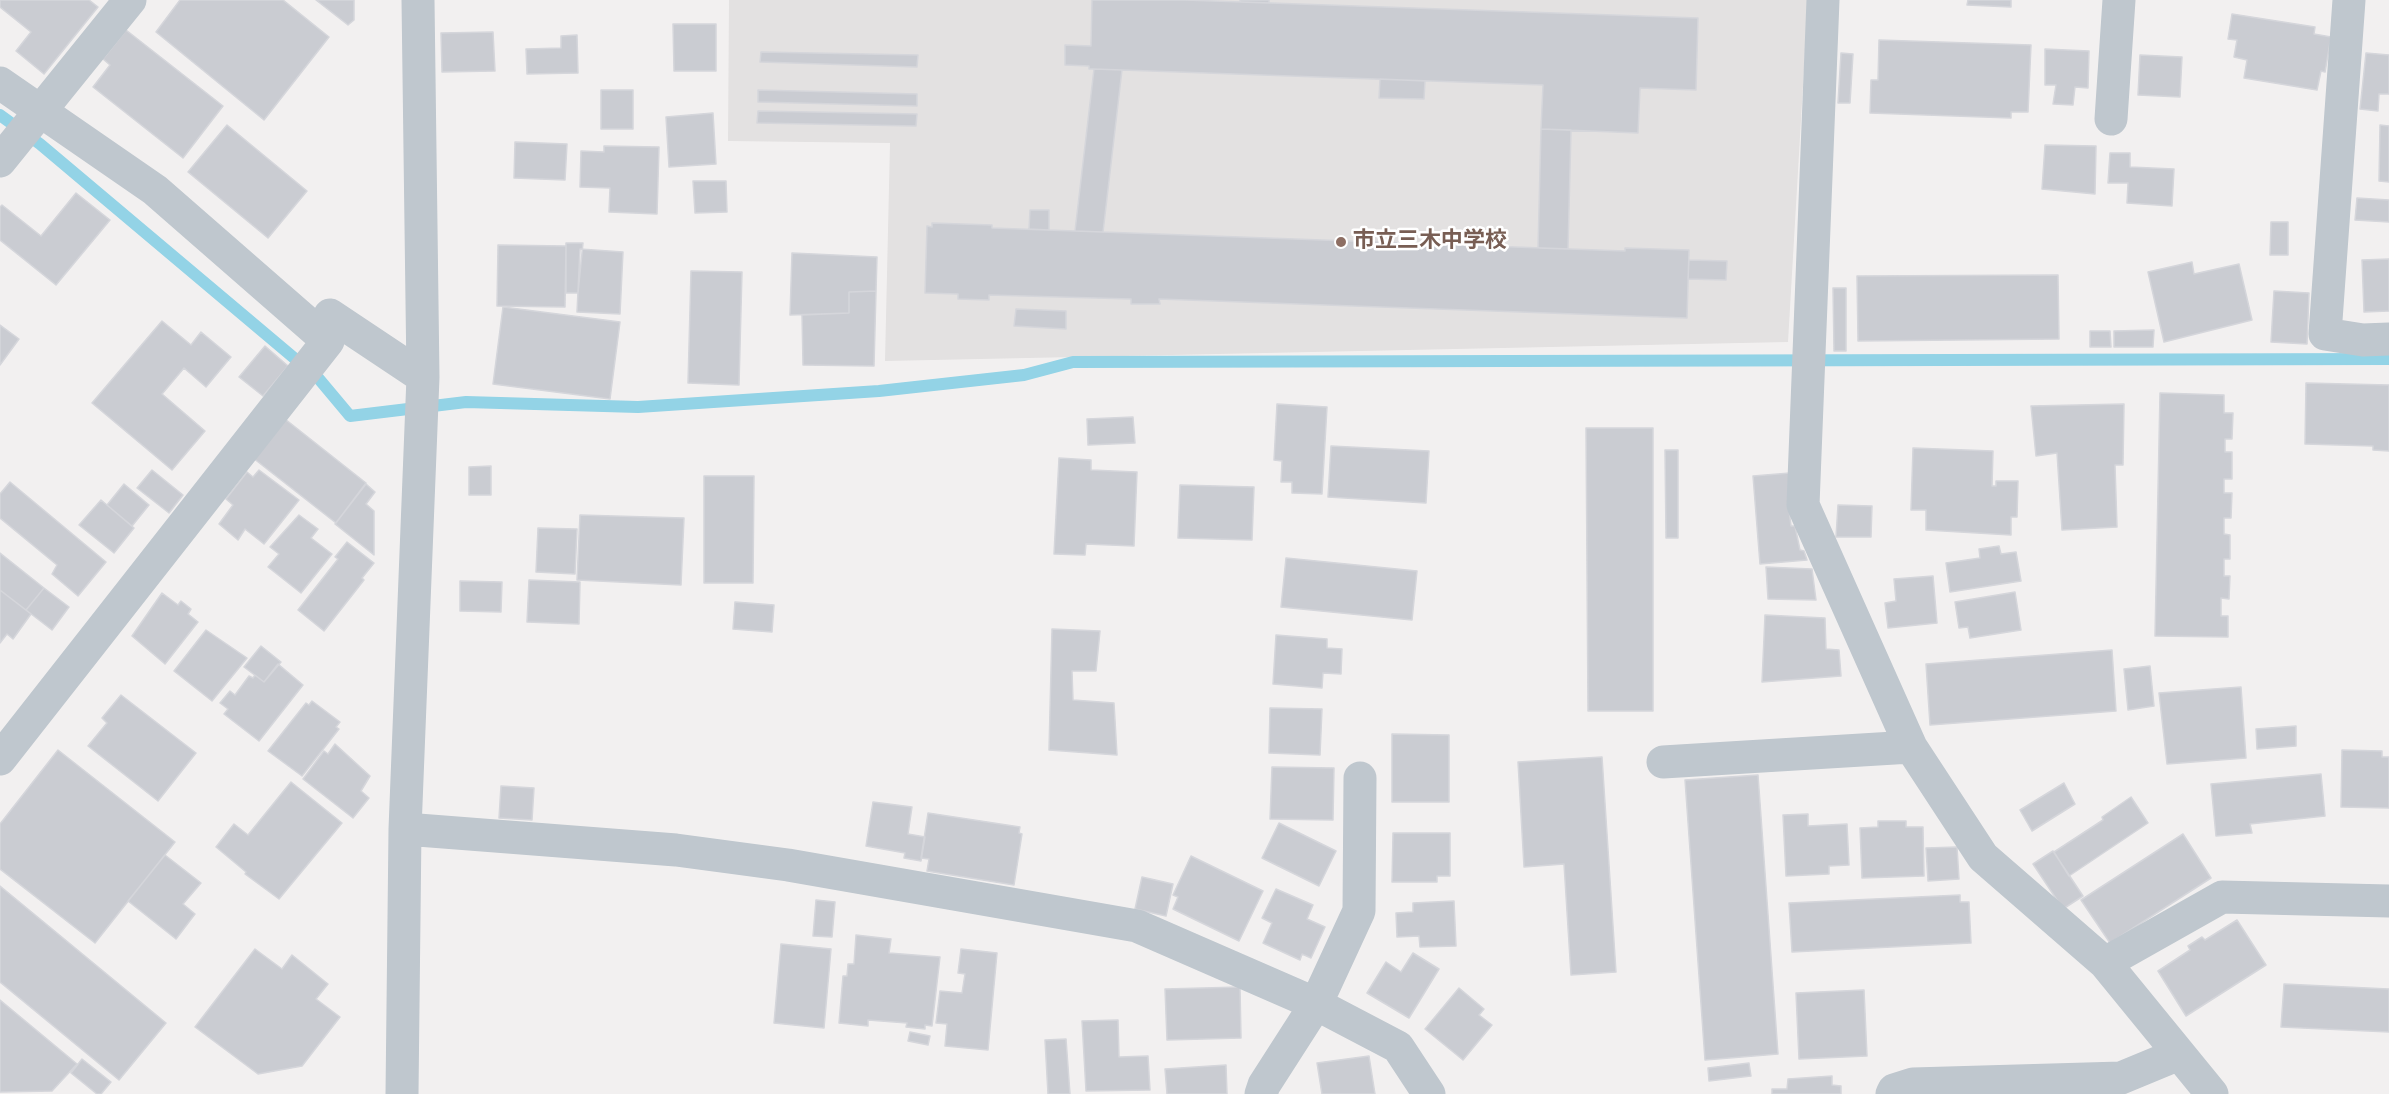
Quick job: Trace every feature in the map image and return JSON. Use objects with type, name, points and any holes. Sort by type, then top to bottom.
[{"type":"street","points":[[0,160],[130,0]]},
{"type":"street","points":[[402,1094],[405,829],[423,377],[418,0]]},
{"type":"street","points":[[1823,0],[1803,506],[1911,747],[1983,857],[2104,963],[2212,1094]]},
{"type":"street","points":[[2108,118],[2119,0]]},
{"type":"street","points":[[2349,0],[2325,334],[2363,340],[2389,339]]},
{"type":"street","points":[[0,83],[38,112],[154,190],[328,340]]},
{"type":"street","points":[[0,759],[328,340],[330,315],[423,377]]},
{"type":"street","points":[[1663,762],[1911,747]]},
{"type":"street","points":[[1262,1094],[1264,1085],[1316,1004],[1359,911],[1360,778]]},
{"type":"street","points":[[405,829],[676,850],[788,865],[1137,926],[1316,1004],[1398,1047],[1429,1094]]},
{"type":"street","points":[[2104,963],[2222,897],[2389,901]]},
{"type":"street","points":[[1892,1094],[1894,1090],[1912,1084],[2121,1078],[2179,1054]]},
{"type":"shaded area","name":"市立三木中学校","points":[[729,0],[1808,0],[1788,342],[885,361],[890,143],[728,141]]},
{"type":"building","points":[[0,0],[89,0],[98,7],[44,74],[16,51],[31,32],[0,7]]},
{"type":"building","points":[[180,0],[283,0],[329,37],[264,120],[156,32]]},
{"type":"building","points":[[316,0],[354,0],[354,20],[348,25]]},
{"type":"building","points":[[1092,0],[1185,0],[1698,18],[1696,90],[1640,88],[1638,133],[1541,129],[1543,85],[1089,69],[1089,66],[1065,65],[1065,45],[1091,46]]},
{"type":"building","points":[[1240,0],[1269,0],[1269,3],[1240,2]]},
{"type":"building","points":[[1968,0],[2011,0],[2011,7],[1967,5]]},
{"type":"building","points":[[2232,14],[2315,27],[2314,34],[2331,37],[2325,72],[2321,71],[2317,90],[2244,78],[2247,60],[2234,57],[2237,40],[2228,39]]},
{"type":"building","points":[[673,24],[716,24],[716,71],[674,71]]},
{"type":"building","points":[[126,30],[223,106],[183,158],[93,87],[110,65],[103,59]]},
{"type":"building","points":[[493,32],[495,71],[442,72],[441,33]]},
{"type":"building","points":[[577,35],[578,73],[527,74],[526,49],[561,48],[561,36]]},
{"type":"building","points":[[1879,40],[2031,45],[2028,112],[2011,112],[2011,118],[1870,113],[1871,80],[1878,80]]},
{"type":"building","points":[[2045,49],[2089,51],[2088,88],[2075,87],[2073,105],[2053,104],[2056,85],[2045,85]]},
{"type":"building","points":[[761,52],[918,55],[917,67],[760,62]]},
{"type":"building","points":[[1841,53],[1853,54],[1850,103],[1838,103]]},
{"type":"building","points":[[2366,53],[2389,55],[2389,94],[2379,94],[2378,111],[2360,109]]},
{"type":"building","points":[[2140,55],[2182,57],[2180,97],[2138,95]]},
{"type":"building","points":[[1094,69],[1122,70],[1103,232],[1075,231]]},
{"type":"building","points":[[1380,79],[1425,81],[1424,99],[1379,98]]},
{"type":"building","points":[[601,90],[633,90],[633,129],[601,129]]},
{"type":"building","points":[[758,90],[917,94],[917,106],[758,102]]},
{"type":"building","points":[[758,111],[917,114],[916,126],[757,123]]},
{"type":"building","points":[[713,113],[716,164],[669,167],[666,117]]},
{"type":"building","points":[[227,125],[307,191],[268,238],[188,172]]},
{"type":"building","points":[[2380,125],[2389,126],[2389,182],[2379,181]]},
{"type":"building","points":[[1541,129],[1571,130],[1568,249],[1538,248]]},
{"type":"building","points":[[515,142],[567,144],[565,180],[514,178]]},
{"type":"building","points":[[2045,145],[2096,146],[2095,194],[2042,189]]},
{"type":"building","points":[[604,146],[659,147],[657,214],[609,212],[610,188],[580,187],[581,151],[604,152]]},
{"type":"building","points":[[2110,153],[2130,153],[2130,167],[2174,169],[2172,206],[2127,203],[2128,183],[2108,183]]},
{"type":"building","points":[[693,181],[726,181],[727,212],[695,213]]},
{"type":"building","points":[[76,193],[110,220],[56,285],[0,240],[0,207],[2,205],[41,236]]},
{"type":"building","points":[[2357,198],[2389,200],[2389,222],[2355,220]]},
{"type":"building","points":[[1030,210],[1049,210],[1049,230],[1029,229]]},
{"type":"building","points":[[2271,222],[2288,222],[2288,255],[2270,255]]},
{"type":"building","points":[[932,223],[992,225],[992,228],[1625,251],[1625,248],[1689,250],[1687,318],[1159,299],[1160,304],[1131,304],[1131,299],[989,295],[989,300],[958,299],[958,294],[925,293],[927,226],[932,227]]},
{"type":"building","points":[[566,243],[583,243],[578,293],[566,293]]},
{"type":"building","points":[[498,245],[566,246],[565,307],[497,306]]},
{"type":"building","points":[[580,249],[623,252],[620,314],[577,312]]},
{"type":"building","points":[[792,253],[877,257],[876,291],[849,292],[849,313],[790,315]]},
{"type":"building","points":[[2389,259],[2389,311],[2364,312],[2362,260]]},
{"type":"building","points":[[1689,260],[1727,261],[1726,280],[1688,279]]},
{"type":"building","points":[[2192,262],[2194,274],[2239,264],[2252,320],[2164,342],[2148,272]]},
{"type":"building","points":[[691,271],[742,272],[739,385],[688,383]]},
{"type":"building","points":[[2058,275],[2059,339],[1858,341],[1857,276]]},
{"type":"building","points":[[1833,288],[1846,288],[1846,351],[1834,351]]},
{"type":"building","points":[[876,291],[874,366],[803,365],[802,315],[849,313],[849,292]]},
{"type":"building","points":[[2274,291],[2309,293],[2307,344],[2271,342]]},
{"type":"building","points":[[503,307],[620,322],[610,399],[493,384]]},
{"type":"building","points":[[1016,309],[1066,311],[1066,329],[1014,326]]},
{"type":"building","points":[[162,321],[191,345],[201,332],[231,357],[206,387],[184,368],[162,394],[205,431],[172,470],[92,403]]},
{"type":"building","points":[[0,325],[19,339],[0,365]]},
{"type":"building","points":[[2154,330],[2153,347],[2114,347],[2114,331]]},
{"type":"building","points":[[2090,331],[2110,331],[2111,347],[2090,347]]},
{"type":"building","points":[[265,346],[288,366],[263,396],[239,377]]},
{"type":"building","points":[[2306,383],[2389,385],[2389,451],[2373,450],[2373,446],[2305,444]]},
{"type":"building","points":[[2160,393],[2224,395],[2224,413],[2233,413],[2232,439],[2225,439],[2225,452],[2232,452],[2232,479],[2224,479],[2224,493],[2232,493],[2231,518],[2224,518],[2224,534],[2230,535],[2230,559],[2224,559],[2224,576],[2230,576],[2229,599],[2221,598],[2221,616],[2228,616],[2228,637],[2155,636]]},
{"type":"building","points":[[1277,404],[1327,407],[1322,494],[1292,493],[1292,482],[1281,482],[1282,461],[1274,460]]},
{"type":"building","points":[[2124,404],[2123,465],[2115,465],[2117,527],[2062,530],[2057,453],[2036,456],[2031,406]]},
{"type":"building","points":[[1133,417],[1135,443],[1088,445],[1087,419]]},
{"type":"building","points":[[285,419],[366,483],[336,523],[253,458]]},
{"type":"building","points":[[1586,428],[1653,428],[1653,711],[1588,711]]},
{"type":"building","points":[[1331,446],[1429,451],[1426,503],[1328,497]]},
{"type":"building","points":[[1913,448],[1993,451],[1992,486],[1996,486],[1996,481],[2018,481],[2017,517],[2011,517],[2011,535],[1926,530],[1926,510],[1911,510]]},
{"type":"building","points":[[1665,450],[1678,450],[1678,538],[1666,538]]},
{"type":"building","points":[[1059,458],[1091,460],[1091,470],[1137,472],[1134,546],[1086,544],[1085,555],[1054,554]]},
{"type":"building","points":[[491,466],[491,495],[469,495],[469,467]]},
{"type":"building","points":[[152,470],[183,495],[169,513],[137,488]]},
{"type":"building","points":[[259,470],[299,500],[264,544],[245,529],[238,540],[219,524],[233,505],[226,499],[247,472],[253,477]]},
{"type":"building","points":[[1790,473],[1788,501],[1791,526],[1795,526],[1800,550],[1804,551],[1807,560],[1760,564],[1753,476]]},
{"type":"building","points":[[704,476],[754,476],[753,583],[704,583]]},
{"type":"building","points":[[10,482],[106,562],[78,596],[52,574],[57,565],[0,518],[0,494]]},
{"type":"building","points":[[124,484],[149,505],[132,526],[107,505]]},
{"type":"building","points":[[366,484],[375,492],[366,504],[374,511],[374,555],[335,524]]},
{"type":"building","points":[[1180,485],[1254,487],[1252,540],[1178,538]]},
{"type":"building","points":[[101,500],[134,528],[114,553],[79,525]]},
{"type":"building","points":[[1838,505],[1872,506],[1871,537],[1836,537]]},
{"type":"building","points":[[299,515],[318,529],[311,538],[332,554],[301,593],[268,567],[279,554],[270,547]]},
{"type":"building","points":[[580,515],[684,518],[681,585],[577,580]]},
{"type":"building","points":[[538,528],[577,529],[575,574],[536,572]]},
{"type":"building","points":[[347,542],[374,563],[362,578],[364,580],[324,631],[298,610],[338,559],[335,557]]},
{"type":"building","points":[[1999,546],[2001,554],[2016,552],[2021,581],[1950,592],[1946,563],[1980,558],[1979,549]]},
{"type":"building","points":[[0,553],[44,588],[26,610],[0,590]]},
{"type":"building","points":[[1286,558],[1417,571],[1412,620],[1281,607]]},
{"type":"building","points":[[1766,567],[1812,569],[1816,600],[1768,599]]},
{"type":"building","points":[[1933,576],[1937,623],[1888,628],[1885,603],[1896,601],[1894,579]]},
{"type":"building","points":[[529,580],[580,582],[579,624],[527,622]]},
{"type":"building","points":[[460,581],[502,582],[501,612],[460,611]]},
{"type":"building","points":[[44,588],[69,607],[52,630],[26,610]]},
{"type":"building","points":[[0,590],[31,614],[13,639],[7,634],[0,643]]},
{"type":"building","points":[[2015,592],[2021,630],[1970,638],[1968,627],[1959,628],[1955,602]]},
{"type":"building","points":[[162,593],[178,605],[181,601],[191,609],[188,614],[198,622],[165,664],[132,636]]},
{"type":"building","points":[[735,602],[774,605],[772,632],[733,629]]},
{"type":"building","points":[[1765,615],[1825,618],[1826,649],[1839,650],[1841,676],[1762,682]]},
{"type":"building","points":[[1052,629],[1100,631],[1096,671],[1072,671],[1073,700],[1114,703],[1117,755],[1049,750]]},
{"type":"building","points":[[206,630],[247,658],[212,701],[174,671]]},
{"type":"building","points":[[1276,635],[1327,639],[1327,648],[1342,649],[1341,674],[1323,673],[1322,688],[1273,684]]},
{"type":"building","points":[[261,646],[281,662],[264,682],[244,667]]},
{"type":"building","points":[[2112,650],[2116,711],[1930,725],[1926,664]]},
{"type":"building","points":[[278,664],[303,685],[259,741],[224,714],[228,709],[220,703],[230,691],[235,695],[249,676],[253,678],[255,675],[264,682]]},
{"type":"building","points":[[2150,666],[2154,706],[2128,710],[2124,669]]},
{"type":"building","points":[[2241,687],[2246,758],[2167,764],[2159,693]]},
{"type":"building","points":[[121,695],[196,753],[158,801],[88,746],[107,723],[102,718]]},
{"type":"building","points":[[312,701],[340,722],[336,727],[339,729],[302,776],[268,751],[306,703],[309,705]]},
{"type":"building","points":[[1270,708],[1322,709],[1320,755],[1269,753]]},
{"type":"building","points":[[2296,726],[2296,746],[2257,749],[2256,729]]},
{"type":"building","points":[[1392,734],[1449,735],[1449,802],[1392,802]]},
{"type":"building","points":[[335,744],[370,776],[361,791],[369,798],[353,818],[303,779],[324,751],[328,754]]},
{"type":"building","points":[[58,750],[175,842],[95,943],[0,869],[0,824]]},
{"type":"building","points":[[2342,750],[2382,751],[2382,757],[2389,757],[2389,808],[2341,807]]},
{"type":"building","points":[[1602,757],[1616,972],[1571,975],[1564,864],[1524,867],[1518,762]]},
{"type":"building","points":[[1272,767],[1334,768],[1333,820],[1270,819]]},
{"type":"building","points":[[2321,774],[2325,816],[2250,824],[2252,833],[2216,836],[2211,784]]},
{"type":"building","points":[[1758,775],[1778,1054],[1705,1060],[1685,780]]},
{"type":"building","points":[[291,782],[342,823],[279,899],[245,874],[246,872],[216,847],[234,824],[248,835]]},
{"type":"building","points":[[2064,783],[2075,804],[2032,831],[2020,810]]},
{"type":"building","points":[[501,786],[534,788],[532,820],[499,818]]},
{"type":"building","points":[[2131,797],[2148,823],[2069,876],[2054,852],[2103,820],[2102,817]]},
{"type":"building","points":[[873,802],[912,807],[908,834],[925,837],[921,861],[904,858],[905,853],[866,846]]},
{"type":"building","points":[[928,813],[1020,827],[1019,833],[1022,834],[1014,885],[927,871],[929,859],[921,858]]},
{"type":"building","points":[[1808,814],[1808,826],[1847,824],[1849,865],[1829,866],[1829,874],[1786,876],[1783,815]]},
{"type":"building","points":[[1878,821],[1906,821],[1906,827],[1923,827],[1924,876],[1862,878],[1860,828],[1878,827]]},
{"type":"building","points":[[1279,823],[1336,851],[1319,886],[1262,858]]},
{"type":"building","points":[[1393,833],[1450,833],[1450,876],[1437,876],[1437,882],[1392,882]]},
{"type":"building","points":[[2183,834],[2211,878],[2110,943],[2081,900]]},
{"type":"building","points":[[1957,847],[1959,879],[1928,881],[1926,848]]},
{"type":"building","points":[[2053,851],[2083,896],[2063,909],[2033,864]]},
{"type":"building","points":[[165,855],[201,883],[183,904],[195,914],[176,939],[128,901]]},
{"type":"building","points":[[1191,856],[1263,891],[1239,941],[1173,909],[1178,897],[1173,895]]},
{"type":"building","points":[[1142,877],[1173,884],[1166,916],[1135,909]]},
{"type":"building","points":[[0,886],[166,1023],[119,1080],[0,982]]},
{"type":"building","points":[[1276,889],[1313,905],[1307,919],[1325,927],[1311,958],[1302,954],[1300,960],[1263,943],[1272,923],[1262,918]]},
{"type":"building","points":[[1960,895],[1960,902],[1969,902],[1971,943],[1792,952],[1789,903]]},
{"type":"building","points":[[816,900],[835,902],[832,937],[813,936]]},
{"type":"building","points":[[1454,901],[1456,946],[1420,947],[1419,936],[1397,937],[1396,913],[1413,912],[1413,903]]},
{"type":"building","points":[[2237,920],[2266,965],[2186,1016],[2158,971],[2190,950],[2188,946],[2202,937],[2205,940]]},
{"type":"building","points":[[856,935],[891,939],[889,953],[940,957],[932,1026],[925,1025],[925,1029],[906,1027],[907,1023],[868,1020],[868,1026],[839,1023],[843,976],[847,976],[848,964],[854,964]]},
{"type":"building","points":[[781,944],[831,949],[824,1028],[774,1023]]},
{"type":"building","points":[[255,949],[282,969],[292,955],[328,984],[316,999],[340,1017],[302,1066],[258,1074],[195,1027]]},
{"type":"building","points":[[961,949],[997,953],[988,1050],[945,1046],[947,1024],[936,1023],[940,991],[962,993],[965,974],[958,973]]},
{"type":"building","points":[[1413,953],[1439,969],[1409,1018],[1367,993],[1386,962],[1401,972]]},
{"type":"building","points":[[2284,984],[2389,989],[2389,1032],[2281,1027]]},
{"type":"building","points":[[1240,987],[1241,1038],[1167,1040],[1165,989]]},
{"type":"building","points":[[1459,988],[1484,1009],[1479,1015],[1492,1025],[1463,1060],[1425,1029]]},
{"type":"building","points":[[1864,990],[1867,1056],[1799,1059],[1796,993]]},
{"type":"building","points":[[0,1000],[77,1064],[52,1091],[0,1092]]},
{"type":"building","points":[[1118,1020],[1119,1057],[1148,1056],[1150,1090],[1086,1091],[1082,1021]]},
{"type":"building","points":[[910,1032],[930,1036],[928,1045],[908,1041]]},
{"type":"building","points":[[1066,1039],[1070,1094],[1048,1094],[1045,1040]]},
{"type":"building","points":[[1369,1056],[1375,1094],[1322,1094],[1317,1063]]},
{"type":"building","points":[[82,1059],[111,1082],[101,1094],[97,1094],[71,1073]]},
{"type":"building","points":[[1749,1063],[1751,1076],[1709,1081],[1708,1068]]},
{"type":"building","points":[[1226,1065],[1227,1094],[1167,1094],[1165,1069]]},
{"type":"building","points":[[1832,1076],[1832,1085],[1841,1086],[1841,1094],[1772,1094],[1772,1089],[1787,1089],[1788,1079]]},
{"type":"waterway","points":[[0,115],[40,144],[319,379],[350,416],[466,402],[638,407],[879,391],[1024,375],[1073,362],[2389,359]]},
{"type":"place","name":"市立三木中学校","points":[[1341,242]]}]
